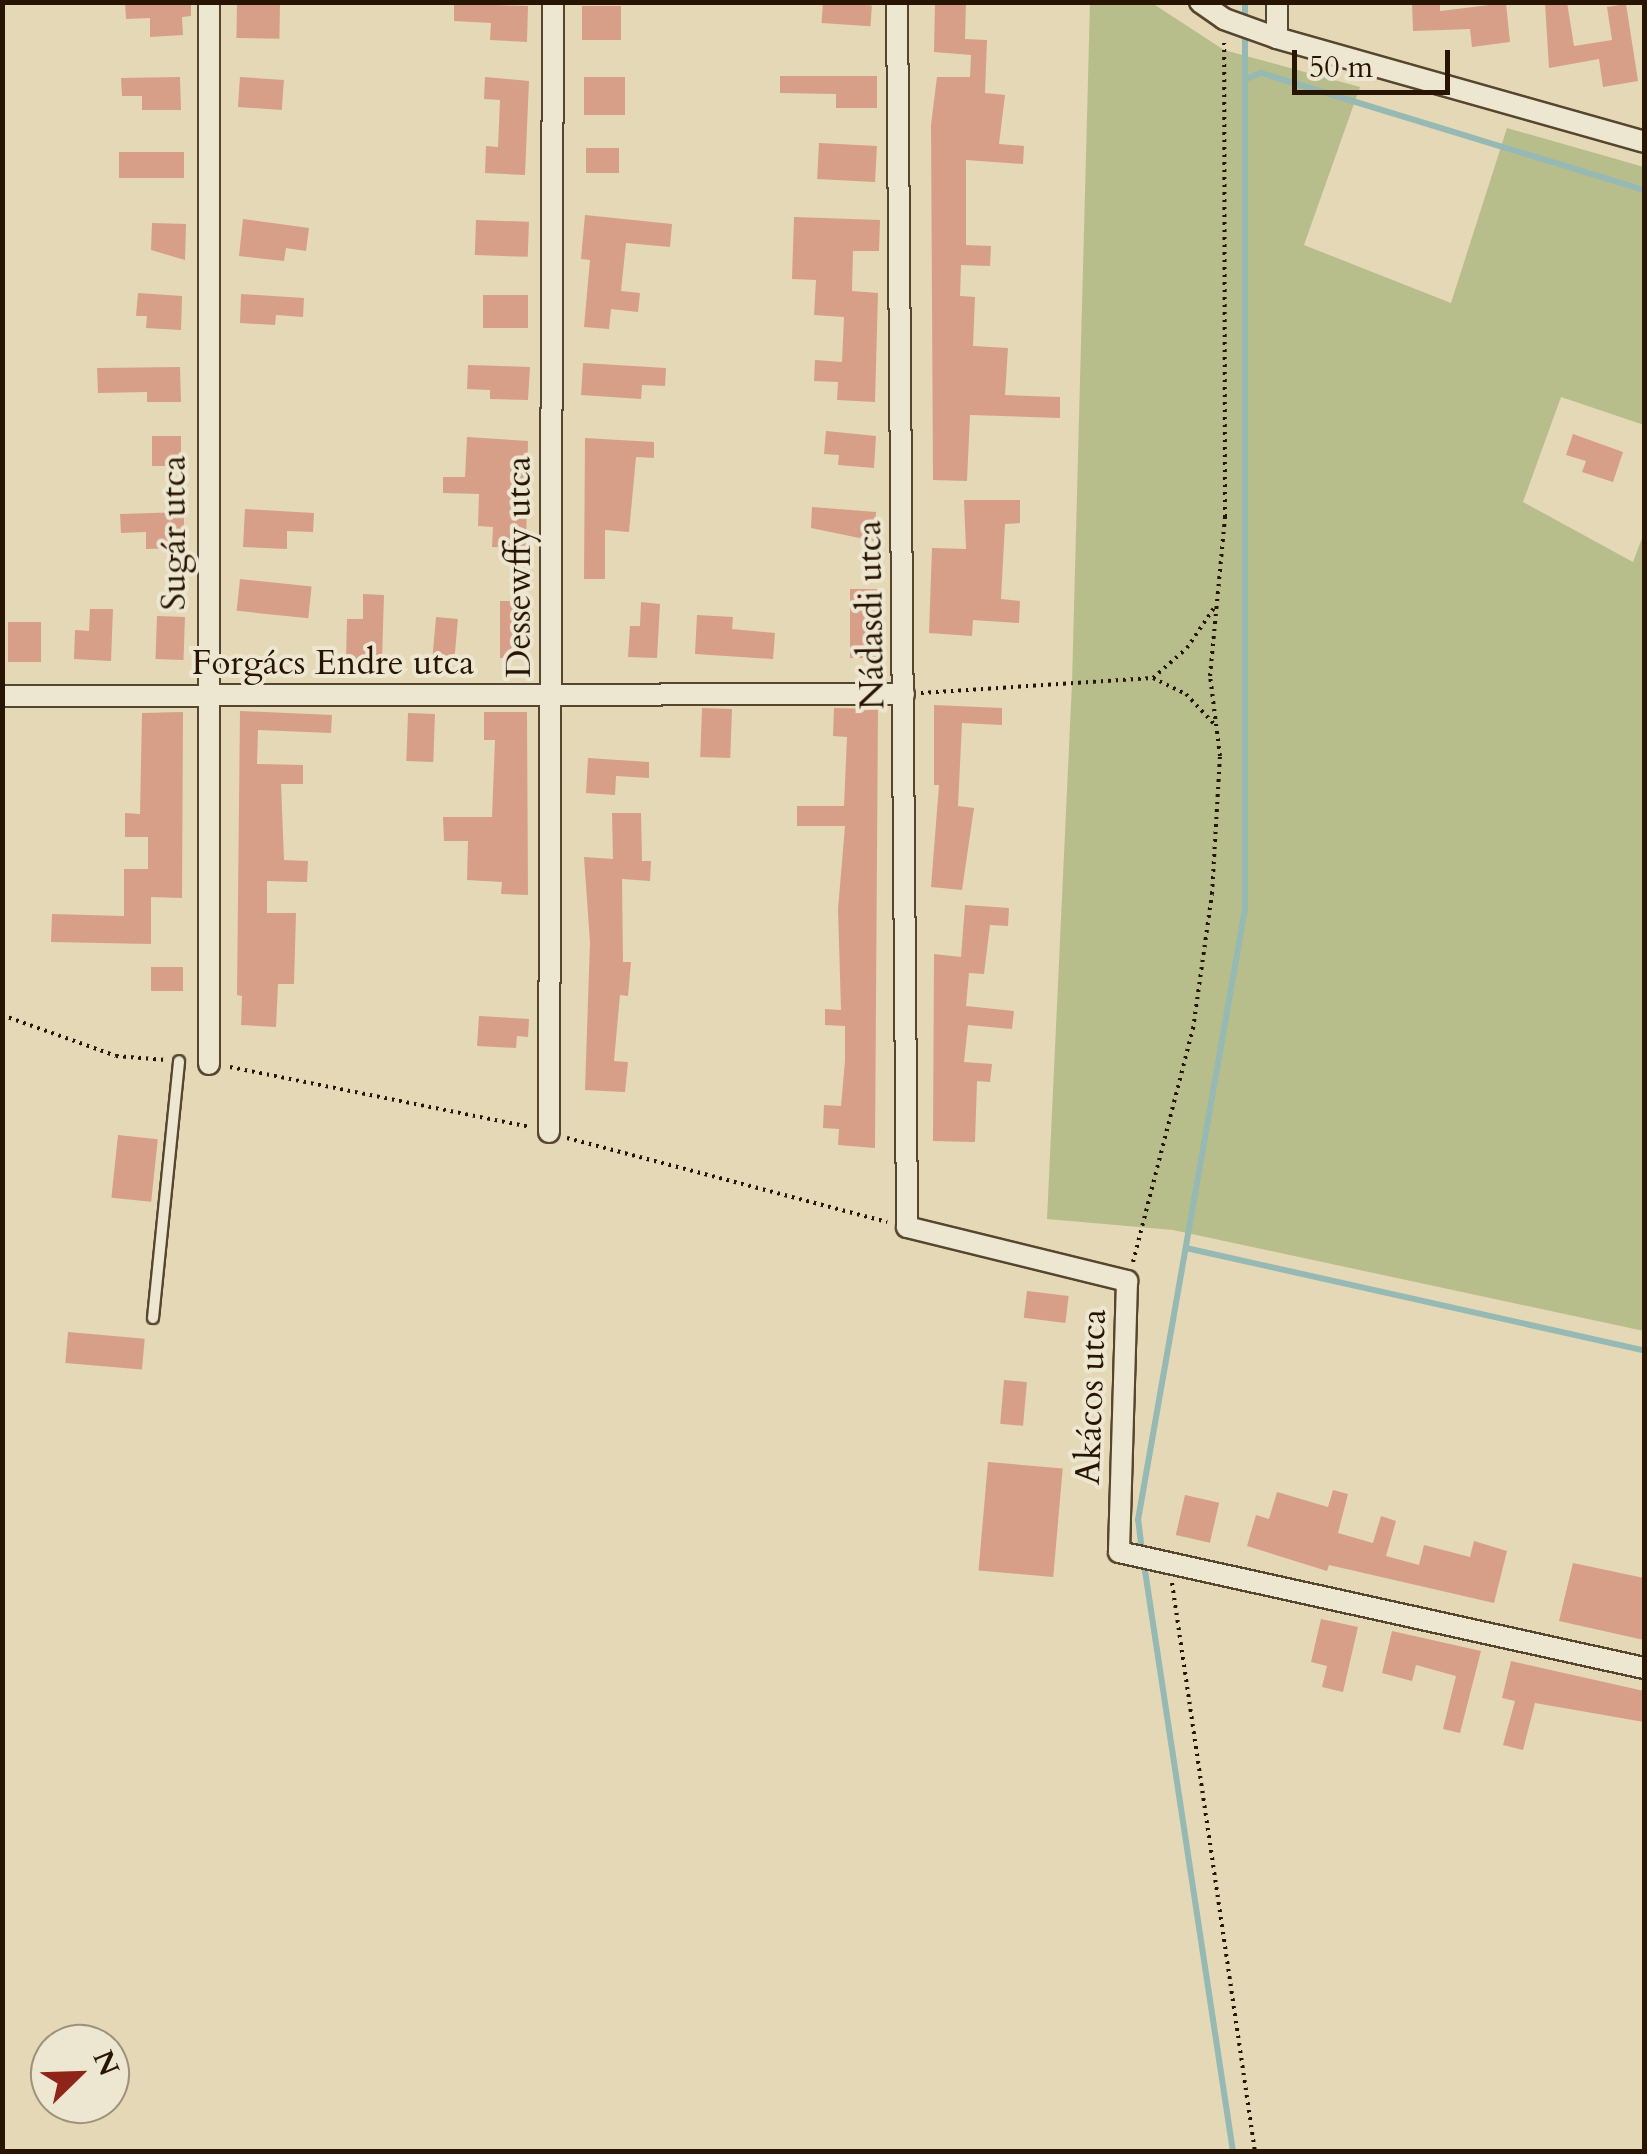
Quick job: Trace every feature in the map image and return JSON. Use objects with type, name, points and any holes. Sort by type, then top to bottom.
[{"type":"street","name":"Sugár utca","points":[[208,2],[209,1064]]},
{"type":"street","name":"Dessewffy utca","points":[[549,1132],[553,2]]},
{"type":"street","name":"Nádasdi utca","points":[[897,2],[906,1226]]},
{"type":"street","points":[[1200,2],[1277,38],[1644,142]]},
{"type":"street","points":[[1277,2],[1277,38]]},
{"type":"street","name":"Forgács Endre utca","points":[[2,696],[904,694]]},
{"type":"street","name":"Akácos utca","points":[[906,1226],[1128,1282],[1119,1552],[1162,1561]]},
{"type":"street","points":[[1162,1561],[1644,1668]]},
{"type":"lane","points":[[153,1318],[180,1061]]},
{"type":"path","points":[[1128,1282],[1193,1029],[1212,894],[1220,756],[1210,676],[1225,516],[1236,19]]},
{"type":"path","points":[[1153,678],[1187,648],[1216,604]]},
{"type":"path","points":[[904,694],[1153,678],[1186,694],[1215,725]]},
{"type":"path","points":[[2,1016],[116,1056],[180,1061]]},
{"type":"path","points":[[209,1064],[549,1132],[906,1226]]},
{"type":"path","points":[[1162,1561],[1254,2152]]},
{"type":"green space","points":[[1090,3],[1152,3],[1224,50],[1360,87],[1304,245],[1451,303],[1507,128],[1644,167],[1644,425],[1561,397],[1523,502],[1633,562],[1644,533],[1644,1331],[1173,1230],[1047,1219],[1072,683]]},
{"type":"building","points":[[125,2],[191,2],[191,16],[182,17],[183,35],[150,37],[150,18],[126,19]]},
{"type":"building","points":[[823,2],[872,5],[870,26],[822,23]]},
{"type":"building","points":[[935,2],[966,2],[965,39],[987,40],[985,93],[1005,95],[999,144],[1024,146],[1023,164],[966,160],[966,245],[991,246],[990,266],[961,265],[960,296],[975,297],[973,346],[1008,348],[1005,395],[1060,397],[1060,418],[970,415],[967,481],[933,480],[931,125],[937,77],[970,77],[971,55],[934,52]]},
{"type":"building","points":[[1412,2],[1440,2],[1440,11],[1506,3],[1510,42],[1472,47],[1470,29],[1413,31]]},
{"type":"building","points":[[1545,2],[1567,2],[1574,46],[1612,40],[1607,7],[1626,4],[1638,81],[1603,87],[1599,59],[1549,68]]},
{"type":"building","points":[[237,4],[280,5],[279,39],[236,38]]},
{"type":"building","points":[[454,4],[528,6],[527,42],[490,40],[491,23],[454,21]]},
{"type":"building","points":[[582,6],[621,6],[621,40],[582,40]]},
{"type":"building","points":[[780,76],[877,76],[877,108],[836,108],[836,94],[780,93]]},
{"type":"building","points":[[180,77],[181,110],[142,110],[142,96],[122,96],[121,78]]},
{"type":"building","points":[[240,77],[284,80],[282,110],[238,107]]},
{"type":"building","points":[[485,77],[529,81],[525,175],[485,173],[486,146],[498,147],[500,100],[484,99]]},
{"type":"building","points":[[584,77],[625,77],[625,115],[584,115]]},
{"type":"building","points":[[819,143],[877,146],[875,182],[817,179]]},
{"type":"building","points":[[586,148],[619,148],[619,173],[586,173]]},
{"type":"building","points":[[119,152],[184,152],[184,178],[119,178]]},
{"type":"building","points":[[585,215],[672,224],[670,247],[626,243],[621,291],[640,293],[638,312],[611,309],[609,329],[584,327],[590,260],[581,259]]},
{"type":"building","points":[[794,217],[880,220],[879,251],[853,251],[852,291],[878,293],[875,402],[837,400],[838,382],[814,381],[815,360],[842,362],[844,317],[814,315],[816,280],[792,279]]},
{"type":"building","points":[[243,219],[309,228],[306,251],[286,248],[284,261],[239,256]]},
{"type":"building","points":[[476,220],[529,222],[528,257],[475,255]]},
{"type":"building","points":[[152,223],[186,224],[185,260],[151,250]]},
{"type":"building","points":[[138,293],[182,296],[181,330],[146,328],[147,316],[136,316]]},
{"type":"building","points":[[241,294],[304,298],[303,317],[276,315],[275,325],[240,323]]},
{"type":"building","points":[[483,295],[528,295],[528,328],[483,328]]},
{"type":"building","points":[[583,363],[666,368],[665,386],[642,385],[641,399],[581,395]]},
{"type":"building","points":[[468,365],[530,367],[528,400],[490,399],[490,390],[467,389]]},
{"type":"building","points":[[180,367],[181,402],[147,402],[147,392],[98,393],[97,368]]},
{"type":"building","points":[[826,431],[876,436],[874,468],[838,465],[839,455],[824,454]]},
{"type":"building","points":[[1573,434],[1623,452],[1613,482],[1582,472],[1586,461],[1566,455]]},
{"type":"building","points":[[152,436],[181,436],[181,466],[152,466]]},
{"type":"building","points":[[467,437],[528,441],[526,548],[492,547],[493,527],[478,526],[479,494],[443,493],[443,477],[465,477]]},
{"type":"building","points":[[585,438],[654,442],[654,458],[636,457],[629,532],[605,530],[605,579],[584,579]]},
{"type":"building","points":[[964,500],[1020,500],[1020,523],[1005,524],[1001,599],[1020,601],[1019,623],[973,620],[972,636],[929,633],[932,548],[966,549]]},
{"type":"building","points":[[812,507],[876,512],[874,541],[811,528]]},
{"type":"building","points":[[245,509],[314,513],[313,532],[287,531],[287,549],[243,547]]},
{"type":"building","points":[[184,512],[184,548],[146,549],[146,532],[121,533],[120,514]]},
{"type":"building","points":[[240,579],[312,587],[308,618],[237,611]]},
{"type":"building","points":[[850,589],[877,589],[877,658],[850,658]]},
{"type":"building","points":[[363,594],[384,595],[382,660],[346,660],[347,619],[363,619]]},
{"type":"building","points":[[500,601],[528,601],[528,658],[500,658]]},
{"type":"building","points":[[641,602],[660,604],[657,658],[628,657],[630,626],[640,626]]},
{"type":"building","points":[[90,609],[113,609],[111,661],[74,659],[75,630],[89,631]]},
{"type":"building","points":[[697,615],[733,617],[732,629],[775,633],[773,659],[695,654]]},
{"type":"building","points":[[157,616],[185,617],[183,660],[155,659]]},
{"type":"building","points":[[436,617],[458,619],[455,658],[433,656]]},
{"type":"building","points":[[8,622],[41,622],[41,662],[8,662]]},
{"type":"building","points":[[934,705],[1002,708],[1002,725],[962,723],[958,806],[974,808],[962,890],[931,887],[939,785],[934,785]]},
{"type":"building","points":[[702,708],[732,709],[730,758],[700,757]]},
{"type":"building","points":[[834,708],[878,709],[875,1148],[838,1145],[839,1129],[823,1128],[824,1105],[841,1106],[845,1061],[845,1026],[825,1025],[825,1009],[841,1010],[838,909],[845,826],[797,826],[797,806],[844,806],[847,737],[833,736]]},
{"type":"building","points":[[240,711],[332,715],[331,733],[258,730],[257,764],[303,765],[303,784],[281,784],[284,860],[308,861],[307,882],[267,881],[267,913],[296,913],[294,984],[278,984],[276,1027],[241,1025],[242,996],[237,995]]},
{"type":"building","points":[[183,712],[182,898],[151,897],[151,944],[51,942],[52,914],[124,916],[124,869],[148,869],[148,837],[125,837],[125,813],[140,814],[142,713]]},
{"type":"building","points":[[484,712],[527,712],[528,895],[501,894],[502,882],[467,880],[468,841],[444,841],[443,817],[492,817],[495,740],[484,740]]},
{"type":"building","points":[[408,713],[435,714],[433,762],[406,761]]},
{"type":"building","points":[[588,758],[649,762],[649,778],[616,776],[615,795],[586,793]]},
{"type":"building","points":[[612,813],[641,813],[642,861],[651,861],[650,881],[622,879],[623,962],[631,962],[628,996],[620,995],[614,1061],[628,1062],[625,1092],[585,1090],[590,942],[584,857],[613,859]]},
{"type":"building","points":[[965,905],[1009,908],[1008,926],[990,925],[984,974],[969,973],[966,1006],[1014,1011],[1012,1029],[968,1025],[964,1062],[992,1064],[990,1082],[977,1081],[975,1142],[933,1141],[934,954],[961,957]]},
{"type":"building","points":[[151,967],[183,967],[183,991],[151,991]]},
{"type":"building","points":[[479,1016],[529,1019],[528,1037],[517,1036],[516,1048],[477,1046]]},
{"type":"building","points":[[118,1135],[158,1139],[151,1202],[111,1198]]},
{"type":"building","points":[[1027,1291],[1069,1296],[1065,1323],[1024,1318]]},
{"type":"building","points":[[68,1332],[145,1339],[142,1370],[65,1363]]},
{"type":"building","points":[[1004,1380],[1027,1382],[1023,1426],[1000,1424]]},
{"type":"building","points":[[988,1462],[1063,1469],[1053,1577],[979,1571]]},
{"type":"building","points":[[1333,1490],[1348,1494],[1338,1533],[1373,1543],[1381,1516],[1396,1521],[1386,1556],[1419,1565],[1424,1545],[1470,1557],[1474,1541],[1507,1551],[1494,1603],[1329,1565],[1327,1571],[1247,1546],[1256,1515],[1269,1519],[1277,1492],[1328,1507]]},
{"type":"building","points":[[1185,1495],[1219,1503],[1210,1543],[1176,1535]]},
{"type":"building","points":[[1573,1563],[1644,1578],[1644,1640],[1559,1621]]},
{"type":"building","points":[[1321,1619],[1358,1627],[1343,1692],[1322,1687],[1327,1666],[1311,1662]]},
{"type":"building","points":[[1392,1631],[1481,1651],[1460,1733],[1443,1729],[1456,1676],[1416,1665],[1412,1681],[1382,1673]]},
{"type":"building","points":[[1511,1661],[1644,1691],[1644,1722],[1535,1703],[1523,1750],[1503,1745],[1515,1701],[1502,1698]]},
{"type":"waterway","points":[[1142,1551],[1138,1520],[1245,909],[1245,2]]},
{"type":"waterway","points":[[1246,79],[1261,73],[1644,190]]},
{"type":"waterway","points":[[1186,1248],[1644,1350]]},
{"type":"waterway","points":[[1144,1564],[1233,2152]]}]
